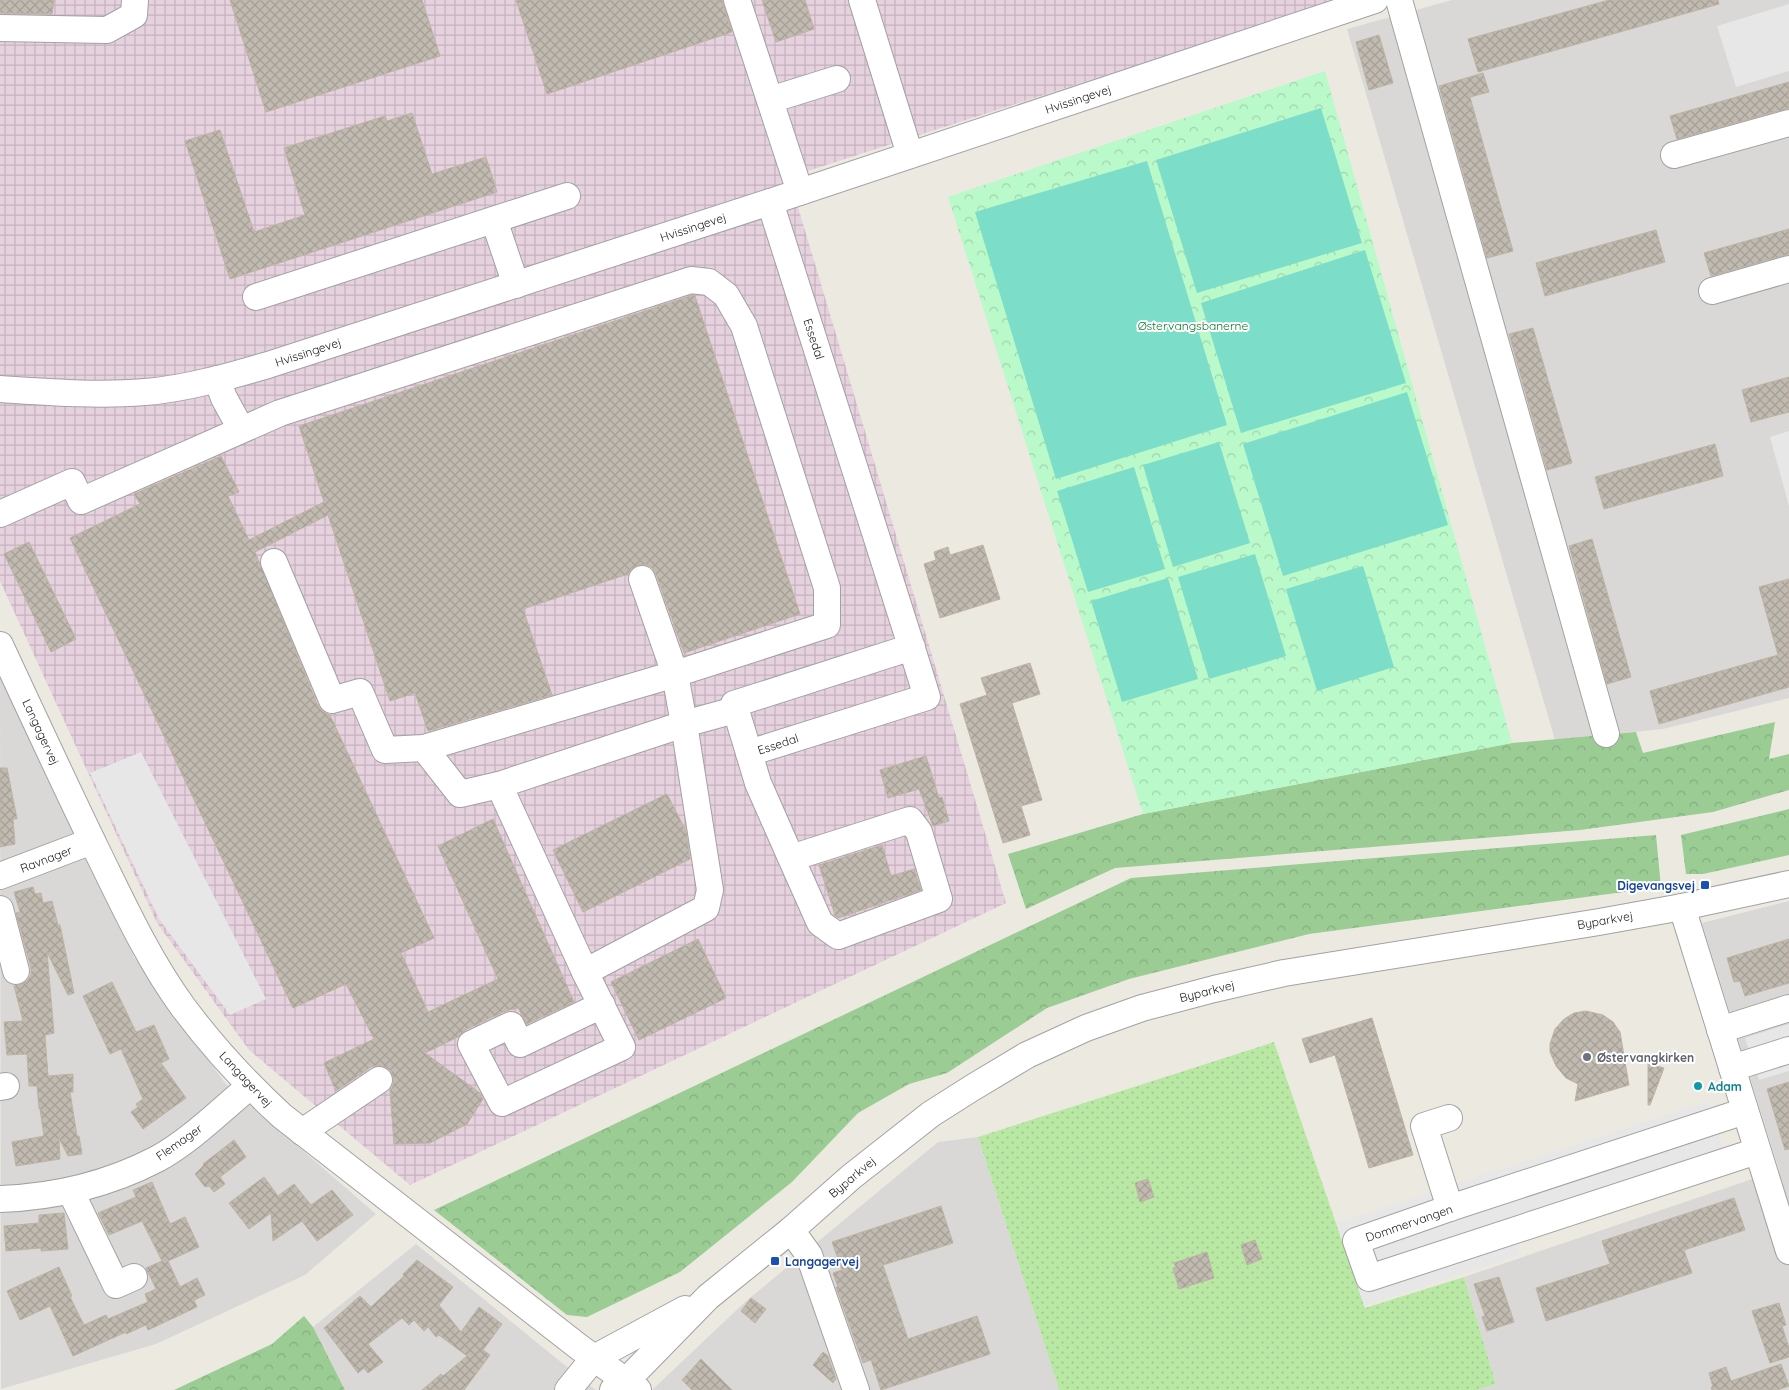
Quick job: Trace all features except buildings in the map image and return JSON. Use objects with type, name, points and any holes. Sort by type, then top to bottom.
[{"type":"street","points":[[0,28],[107,30],[134,15],[135,0]]},
{"type":"street","points":[[737,0],[800,192]]},
{"type":"street","points":[[862,0],[910,155]]},
{"type":"street","name":"Hvissingevej","points":[[0,389],[103,394],[147,392],[217,379],[268,365],[770,202],[1375,0]]},
{"type":"street","points":[[1399,0],[1606,734]]},
{"type":"street","points":[[770,100],[837,79]]},
{"type":"street","points":[[1674,155],[1789,123]]},
{"type":"street","points":[[256,297],[567,196]]},
{"type":"street","name":"Essedal","points":[[736,710],[749,753],[927,697],[770,202]]},
{"type":"street","points":[[494,220],[516,285]]},
{"type":"street","points":[[1712,291],[1789,269]]},
{"type":"street","points":[[0,514],[72,482],[81,501],[241,429],[290,410],[691,280],[709,282],[726,295],[744,326],[827,588],[827,625],[675,674],[424,748],[385,750],[360,692],[332,700],[274,562]]},
{"type":"street","points":[[217,379],[224,398],[241,429]]},
{"type":"street","points":[[585,972],[706,908],[710,890],[675,674],[642,578]]},
{"type":"street","name":"Langagervej","points":[[0,645],[129,918],[183,1006],[250,1086],[282,1116],[386,1199],[594,1358],[626,1387]]},
{"type":"street","points":[[424,748],[460,794],[499,785],[684,724],[736,710],[734,704],[912,647]]},
{"type":"street","points":[[749,753],[758,783],[820,924],[838,936],[939,900],[919,832],[910,820],[791,858]]},
{"type":"street","points":[[499,785],[585,972],[602,1005],[622,1047],[502,1103],[471,1044],[511,1025],[520,1044],[602,1005]]},
{"type":"street","name":"Ravnager","points":[[0,876],[92,841]]},
{"type":"street","name":"Byparkvej","points":[[626,1387],[708,1297],[791,1230],[851,1177],[931,1114],[1027,1055],[1086,1028],[1142,1008],[1284,973],[1682,907],[1789,884]]},
{"type":"street","points":[[1682,907],[1789,1251]]},
{"type":"street","points":[[0,909],[16,971]]},
{"type":"street","points":[[1720,1030],[1789,1008]]},
{"type":"street","points":[[1732,1068],[1789,1050]]},
{"type":"street","points":[[302,1132],[379,1080]]},
{"type":"street","name":"Flemager","points":[[0,1199],[33,1198],[71,1192],[113,1179],[158,1158],[194,1133],[250,1086]]},
{"type":"street","name":"Dommervangen","points":[[1745,1111],[1450,1208],[1356,1241],[1369,1278],[1757,1151]]},
{"type":"street","points":[[1449,1118],[1424,1126],[1450,1208]]},
{"type":"street","points":[[71,1192],[116,1285],[134,1277]]},
{"type":"street","points":[[791,1230],[809,1255],[856,1390]]},
{"type":"street","name":"Byparkvej","points":[[568,1390],[594,1358],[708,1297]]},
{"type":"shaded area","points":[[0,0],[1339,0],[789,177],[1006,903],[410,1185],[249,1050],[157,923],[0,581]]},
{"type":"shaded area","points":[[1452,0],[1789,0],[1789,698],[1663,729],[1555,740],[1347,29]]},
{"type":"shaded area","points":[[1789,4],[1789,71],[1736,87],[1717,26]]},
{"type":"shaded area","points":[[1789,431],[1789,506],[1770,437]]},
{"type":"shaded area","points":[[0,667],[134,957],[225,1083],[376,1214],[305,1275],[156,1344],[1,1389]]},
{"type":"shaded area","points":[[141,752],[266,999],[230,1015],[159,919],[90,773]]},
{"type":"shaded area","points":[[1789,901],[1789,1390],[1477,1390],[1496,1384],[1464,1277],[1779,1170],[1702,923]]},
{"type":"shaded area","points":[[1789,1024],[1789,1071],[1759,1080],[1745,1038]]},
{"type":"shaded area","points":[[1708,1101],[1729,1168],[1513,1239],[1519,1255],[1364,1306],[1337,1223]]},
{"type":"shaded area","points":[[978,1137],[1059,1390],[652,1390],[745,1302],[938,1142]]},
{"type":"shaded area","points":[[416,1244],[596,1390],[345,1390],[313,1327]]},
{"type":"green space","name":"Østervangsbanerne","points":[[1325,71],[1512,743],[1143,814],[948,197]]},
{"type":"green space","points":[[1321,108],[1362,243],[1197,293],[1156,160]]},
{"type":"green space","points":[[1147,161],[1227,425],[1056,479],[975,212]]},
{"type":"green space","points":[[1365,250],[1406,383],[1241,433],[1201,303]]},
{"type":"green space","points":[[1407,392],[1448,525],[1283,576],[1243,444]]},
{"type":"green space","points":[[1219,442],[1250,543],[1173,567],[1143,465]]},
{"type":"green space","points":[[1134,467],[1165,569],[1088,592],[1057,491]]},
{"type":"green space","points":[[1255,554],[1286,656],[1209,679],[1178,577]]},
{"type":"green space","points":[[1363,566],[1394,667],[1317,691],[1286,589]]},
{"type":"green space","points":[[1168,578],[1198,679],[1122,702],[1091,601]]},
{"type":"green space","points":[[1775,722],[1769,759],[1789,754],[1789,790],[1713,812],[1580,830],[1115,868],[1026,909],[1008,854],[1143,814],[1512,743],[1636,732],[1643,753]]},
{"type":"green space","points":[[1789,809],[1789,855],[1703,874],[1686,874],[1681,835]]},
{"type":"green space","points":[[1656,835],[1661,887],[1309,934],[1129,979],[1047,1008],[947,1073],[909,1084],[858,1113],[792,1182],[680,1272],[587,1317],[567,1315],[434,1210],[1131,878]]},
{"type":"green space","points":[[1274,1042],[1365,1308],[1464,1277],[1496,1384],[1477,1390],[1059,1390],[978,1137]]},
{"type":"green space","points":[[304,1316],[313,1327],[345,1390],[174,1390],[272,1344]]},
{"type":"place","name":"Digevangsvej","points":[[1705,885]]},
{"type":"place","name":"Østervangkirken","points":[[1587,1057]]},
{"type":"place","name":"Adam","points":[[1698,1086]]},
{"type":"place","name":"Langagervej","points":[[775,1261]]}]
